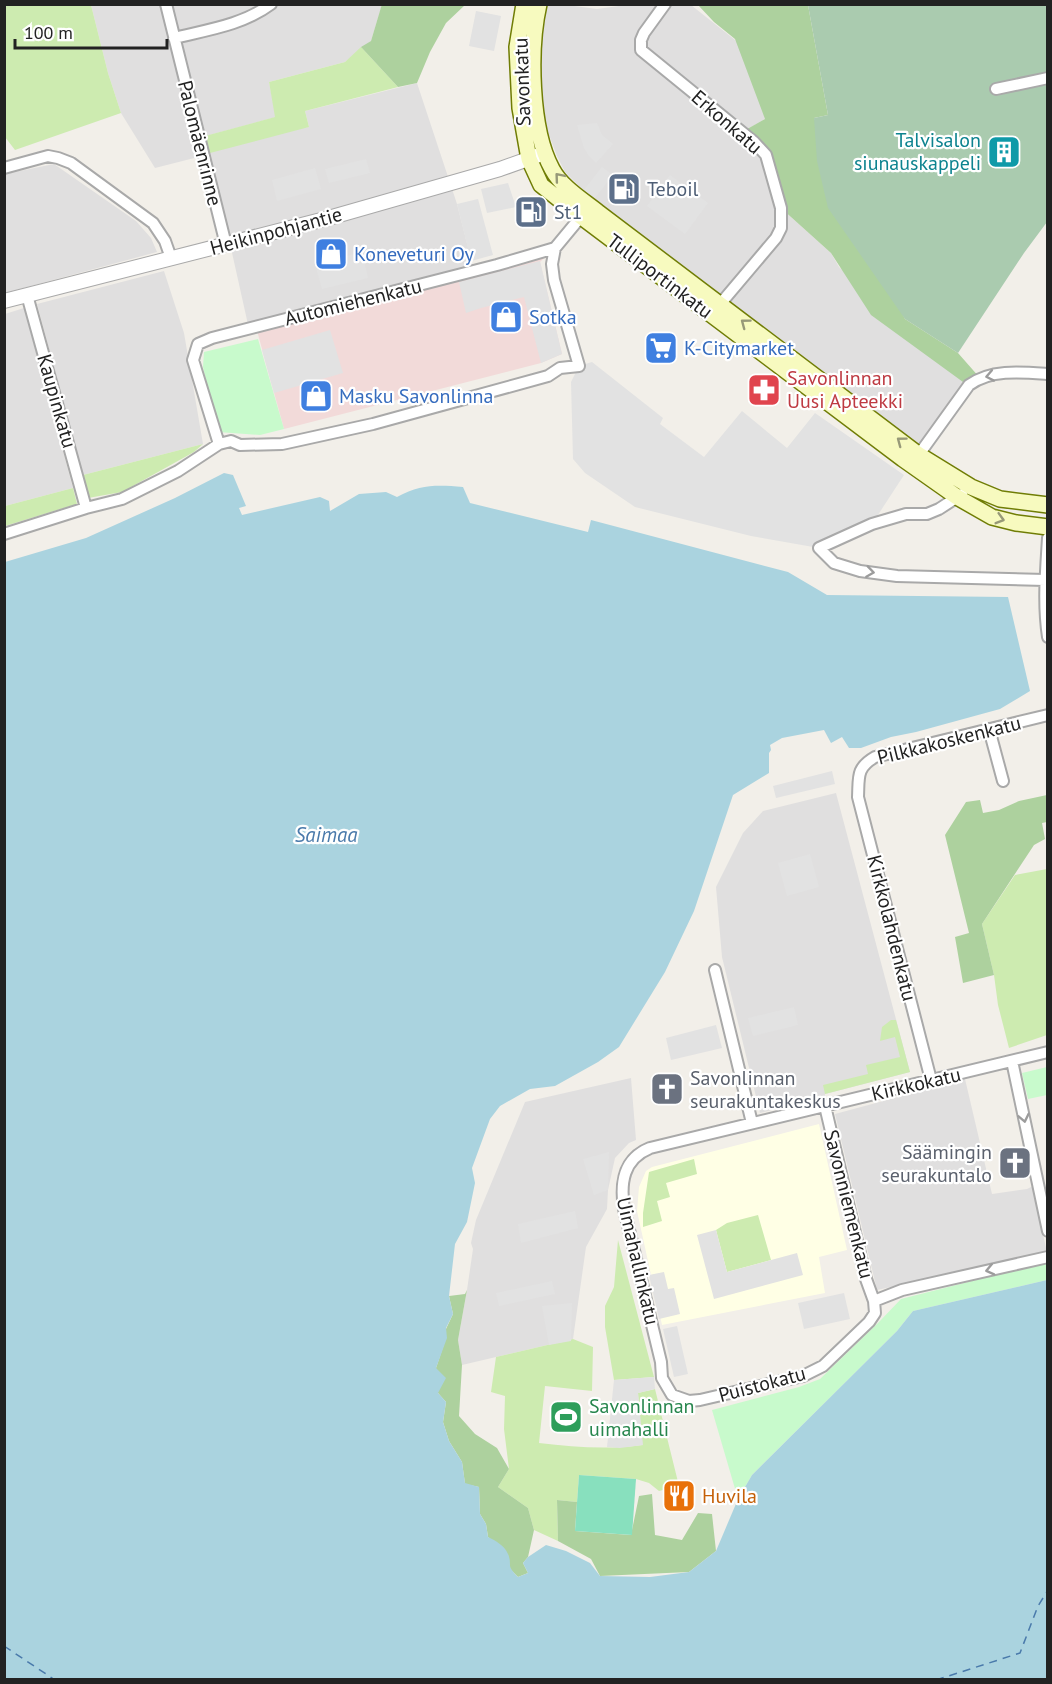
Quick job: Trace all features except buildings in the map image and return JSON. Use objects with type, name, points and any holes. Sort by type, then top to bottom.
[{"type":"main road","name":"Savonkatu","points":[[524,4],[517,47],[520,108],[529,159]]},
{"type":"main road","name":"Savonkatu","points":[[540,4],[534,30],[533,48],[535,105],[545,153]]},
{"type":"main road","name":"Tulliportinkatu","points":[[545,153],[552,169],[586,212]]},
{"type":"main road","name":"Tulliportinkatu","points":[[529,159],[541,185],[586,212],[716,309],[915,460],[957,497],[992,517],[1047,527]]},
{"type":"main road","name":"Tulliportinkatu","points":[[915,460],[1000,499],[1047,505]]},
{"type":"street","name":"Palomäenrinne","points":[[166,4],[226,245]]},
{"type":"street","points":[[174,38],[243,21],[271,4]]},
{"type":"street","name":"Erkonkatu","points":[[665,4],[640,40],[642,50],[754,142],[766,155],[781,208],[781,228],[776,238],[716,309]]},
{"type":"street","points":[[996,89],[1047,78]]},
{"type":"street","name":"Heikinpohjantie","points":[[4,301],[325,219],[545,153]]},
{"type":"street","points":[[4,168],[48,156],[71,164],[153,223],[165,241],[171,258]]},
{"type":"street","points":[[4,534],[86,507],[122,499],[178,471],[219,444],[231,441],[248,446],[292,442],[388,420],[548,376],[560,368],[579,366],[554,280],[552,264],[555,248],[586,212]]},
{"type":"street","name":"Automiehenkatu","points":[[219,444],[193,360],[198,344],[212,338],[555,248]]},
{"type":"street","name":"Kaupinkatu","points":[[27,295],[86,507]]},
{"type":"street","points":[[915,460],[969,385],[980,378],[1014,372],[1047,374]]},
{"type":"street","points":[[971,487],[939,509],[927,514],[906,514],[872,524],[819,548],[834,563],[860,571],[897,576],[1046,580]]},
{"type":"street","points":[[1047,538],[1045,621],[1047,637]]},
{"type":"street","name":"Pilkkakoskenkatu","points":[[858,775],[867,761],[875,757],[1047,715]]},
{"type":"street","points":[[989,729],[1003,781]]},
{"type":"street","name":"Kirkkolahdenkatu","points":[[858,775],[858,797],[931,1080]]},
{"type":"street","points":[[715,970],[752,1123]]},
{"type":"street","name":"Kirkkokatu","points":[[644,1150],[1047,1052]]},
{"type":"street","points":[[1012,1061],[1047,1231]]},
{"type":"street","name":"Savonniemenkatu","points":[[825,1106],[866,1279],[874,1301]]},
{"type":"street","name":"Uimahallinkatu","points":[[644,1150],[631,1161],[627,1168],[621,1193],[661,1362],[662,1378]]},
{"type":"street","points":[[874,1301],[902,1290],[1047,1257]]},
{"type":"street","name":"Puistokatu","points":[[662,1378],[672,1395],[689,1401],[803,1376],[823,1366],[869,1322],[875,1313],[874,1301]]},
{"type":"shaded area","points":[[633,4],[691,5],[749,51],[765,119],[743,132],[766,155],[781,208],[831,253],[839,267],[969,385],[924,449],[723,300],[580,187],[565,172],[548,132],[543,109],[539,65],[542,23],[547,5],[597,9]]},
{"type":"shaded area","points":[[91,5],[382,5],[371,41],[345,62],[269,82],[276,117],[206,136],[309,127],[305,111],[417,83],[457,204],[474,271],[249,329],[210,154],[155,168],[121,113],[108,73]]},
{"type":"shaded area","points":[[808,5],[1047,5],[1047,222],[958,353],[905,319],[828,208],[817,161],[814,118],[828,115]]},
{"type":"shaded area","points":[[476,11],[501,16],[494,51],[469,46]]},
{"type":"shaded area","points":[[597,123],[602,135],[613,144],[596,163],[584,148],[577,125]]},
{"type":"shaded area","points":[[366,159],[370,173],[329,183],[325,169]]},
{"type":"shaded area","points":[[54,164],[136,221],[151,238],[157,252],[5,293],[5,174]]},
{"type":"shaded area","points":[[602,167],[613,175],[594,199],[583,191]]},
{"type":"shaded area","points":[[315,168],[321,189],[277,201],[272,180]]},
{"type":"shaded area","points":[[670,175],[708,203],[685,234],[647,206]]},
{"type":"shaded area","points":[[508,183],[516,207],[487,213],[481,189]]},
{"type":"shaded area","points":[[478,199],[493,255],[471,261],[457,204]]},
{"type":"shaded area","points":[[555,248],[540,262],[562,354],[541,363],[284,429],[256,327]]},
{"type":"shaded area","points":[[362,252],[368,278],[322,289],[315,264]]},
{"type":"shaded area","points":[[540,261],[562,354],[541,363],[524,297],[466,313],[459,282]]},
{"type":"shaded area","points":[[164,271],[184,333],[203,444],[83,475],[37,304]]},
{"type":"shaded area","points":[[24,308],[73,488],[5,506],[5,314]]},
{"type":"shaded area","points":[[330,330],[343,373],[274,393],[262,350]]},
{"type":"shaded area","points":[[592,362],[663,418],[660,424],[704,457],[742,411],[787,448],[815,413],[904,475],[872,524],[819,548],[751,536],[635,507],[585,473],[573,459],[571,382],[579,366]]},
{"type":"shaded area","points":[[832,771],[835,784],[776,798],[773,786]]},
{"type":"shaded area","points":[[836,793],[910,1072],[760,1113],[722,957],[716,887],[743,833],[763,811]]},
{"type":"shaded area","points":[[810,854],[819,887],[787,896],[778,863]]},
{"type":"shaded area","points":[[794,1007],[798,1025],[753,1036],[748,1018]]},
{"type":"shaded area","points":[[716,1025],[722,1048],[671,1060],[666,1038]]},
{"type":"shaded area","points":[[631,1078],[636,1140],[629,1143],[615,1158],[608,1190],[607,1209],[586,1247],[573,1339],[462,1365],[458,1340],[476,1220],[525,1102]]},
{"type":"shaded area","points":[[965,1079],[992,1194],[1033,1186],[1047,1253],[877,1290],[835,1114]]},
{"type":"shaded area","points":[[819,1124],[847,1250],[819,1257],[825,1293],[662,1325],[637,1211],[639,1187],[646,1171],[652,1167]]},
{"type":"shaded area","points":[[609,1152],[608,1190],[594,1195],[583,1159]]},
{"type":"shaded area","points":[[575,1211],[578,1228],[521,1243],[518,1224]]},
{"type":"shaded area","points":[[716,1230],[727,1272],[797,1253],[803,1275],[714,1299],[697,1235]]},
{"type":"shaded area","points":[[664,1272],[668,1289],[674,1288],[680,1314],[659,1319],[649,1275]]},
{"type":"shaded area","points":[[552,1281],[555,1294],[499,1306],[496,1293]]},
{"type":"shaded area","points":[[844,1293],[850,1319],[804,1329],[798,1303]]},
{"type":"shaded area","points":[[572,1303],[571,1341],[549,1345],[542,1306]]},
{"type":"shaded area","points":[[677,1326],[688,1374],[674,1377],[663,1329]]},
{"type":"shaded area","points":[[654,1377],[655,1389],[638,1393],[643,1445],[607,1447],[614,1380]]},
{"type":"green space","points":[[382,4],[465,5],[446,23],[417,83],[398,87],[361,47],[371,41]]},
{"type":"green space","points":[[4,5],[91,5],[108,73],[121,113],[15,150],[5,137]]},
{"type":"green space","points":[[698,5],[808,5],[828,115],[814,118],[905,319],[958,353],[980,378],[969,385],[963,382],[871,315],[831,253],[781,208],[766,155],[742,132],[765,119],[735,39]]},
{"type":"green space","points":[[361,47],[398,87],[305,111],[309,127],[210,153],[205,136],[275,117],[269,82],[345,62]]},
{"type":"green space","points":[[258,339],[284,429],[260,435],[218,432],[203,367],[204,352]]},
{"type":"green space","points":[[203,444],[194,452],[122,492],[88,498],[83,475]]},
{"type":"green space","points":[[73,488],[77,504],[5,526],[5,506]]},
{"type":"green space","points":[[1047,795],[1047,822],[1042,823],[1045,839],[1034,845],[982,924],[994,975],[963,983],[955,937],[969,933],[945,835],[966,802],[980,800],[983,813],[999,810],[1019,801]]},
{"type":"green space","points":[[1047,869],[1047,1035],[1009,1048],[982,924],[1015,875]]},
{"type":"green space","points":[[891,1020],[896,1020],[910,1072],[825,1094],[823,1085],[868,1074],[866,1065],[900,1057],[895,1037],[880,1041],[882,1027]]},
{"type":"green space","points":[[1047,1067],[1047,1095],[1028,1099],[1022,1073]]},
{"type":"green space","points":[[694,1159],[697,1174],[666,1183],[670,1197],[657,1201],[662,1221],[643,1227],[649,1172]]},
{"type":"green space","points":[[758,1215],[771,1260],[727,1272],[716,1230],[727,1223]]},
{"type":"green space","points":[[618,1240],[654,1377],[614,1380],[605,1327],[605,1306],[614,1287]]},
{"type":"green space","points":[[1047,1262],[1047,1280],[913,1311],[897,1331],[752,1475],[738,1499],[712,1410],[799,1387],[820,1379],[901,1299]]},
{"type":"green space","points":[[467,1290],[458,1340],[462,1365],[459,1416],[475,1434],[497,1448],[509,1469],[498,1487],[528,1508],[534,1530],[528,1557],[523,1563],[528,1573],[518,1577],[510,1569],[508,1555],[488,1537],[486,1524],[480,1514],[479,1487],[465,1484],[462,1462],[449,1441],[443,1422],[446,1402],[438,1393],[436,1368],[446,1338],[446,1329],[453,1314],[449,1296],[465,1294]]},
{"type":"green space","points":[[573,1339],[593,1347],[592,1391],[545,1386],[539,1443],[590,1447],[642,1445],[638,1393],[655,1389],[679,1486],[659,1491],[649,1483],[636,1479],[579,1475],[577,1502],[557,1500],[558,1541],[534,1530],[528,1508],[498,1487],[509,1469],[504,1429],[505,1396],[491,1392],[496,1357]]},
{"type":"green space","points":[[579,1475],[636,1479],[632,1535],[575,1531]]},
{"type":"green space","points":[[652,1494],[655,1535],[682,1540],[698,1513],[712,1514],[716,1551],[689,1572],[600,1576],[591,1559],[558,1541],[557,1500],[577,1502],[575,1531],[631,1535],[639,1496]]},
{"type":"water","name":"Saimaa","points":[[224,473],[233,475],[246,506],[239,508],[242,515],[320,497],[329,501],[330,511],[359,494],[386,492],[397,497],[429,486],[463,487],[470,503],[588,532],[591,520],[788,572],[827,595],[1008,597],[1030,691],[1000,709],[891,737],[861,748],[849,748],[842,737],[831,743],[824,730],[782,738],[770,745],[769,773],[733,795],[694,911],[665,972],[619,1047],[598,1062],[555,1086],[530,1089],[500,1106],[490,1119],[472,1168],[475,1183],[467,1222],[455,1244],[449,1296],[453,1314],[446,1328],[447,1338],[436,1368],[446,1378],[438,1393],[446,1402],[443,1422],[449,1441],[462,1462],[465,1483],[479,1487],[480,1514],[486,1524],[488,1537],[504,1548],[508,1554],[510,1567],[518,1577],[528,1573],[523,1563],[528,1557],[546,1545],[566,1551],[590,1563],[600,1576],[650,1577],[689,1572],[716,1551],[738,1499],[752,1475],[897,1331],[913,1311],[1047,1280],[1047,1679],[5,1679],[5,562],[86,538]]},
{"type":"ferry route","points":[[936,1680],[1020,1653],[1038,1606],[1048,1590]]},
{"type":"ferry route","points":[[4,1646],[55,1680]]},
{"type":"place","name":"Talvisalon siunauskappeli","points":[[1004,152]]},
{"type":"place","name":"Teboil","points":[[624,189]]},
{"type":"place","name":"St1","points":[[531,212]]},
{"type":"place","name":"Koneveturi Oy","points":[[331,254]]},
{"type":"place","name":"Sotka","points":[[506,317]]},
{"type":"place","name":"K-Citymarket","points":[[661,348]]},
{"type":"place","name":"Savonlinnan Uusi Apteekki","points":[[764,390]]},
{"type":"place","name":"Masku Savonlinna","points":[[316,396]]},
{"type":"place","name":"Savonlinnan seurakuntakeskus","points":[[667,1089]]},
{"type":"place","name":"Säämingin seurakuntalo","points":[[1015,1163]]},
{"type":"place","name":"Savonlinnan uimahalli","points":[[566,1417]]},
{"type":"place","name":"Huvila","points":[[679,1496]]}]
